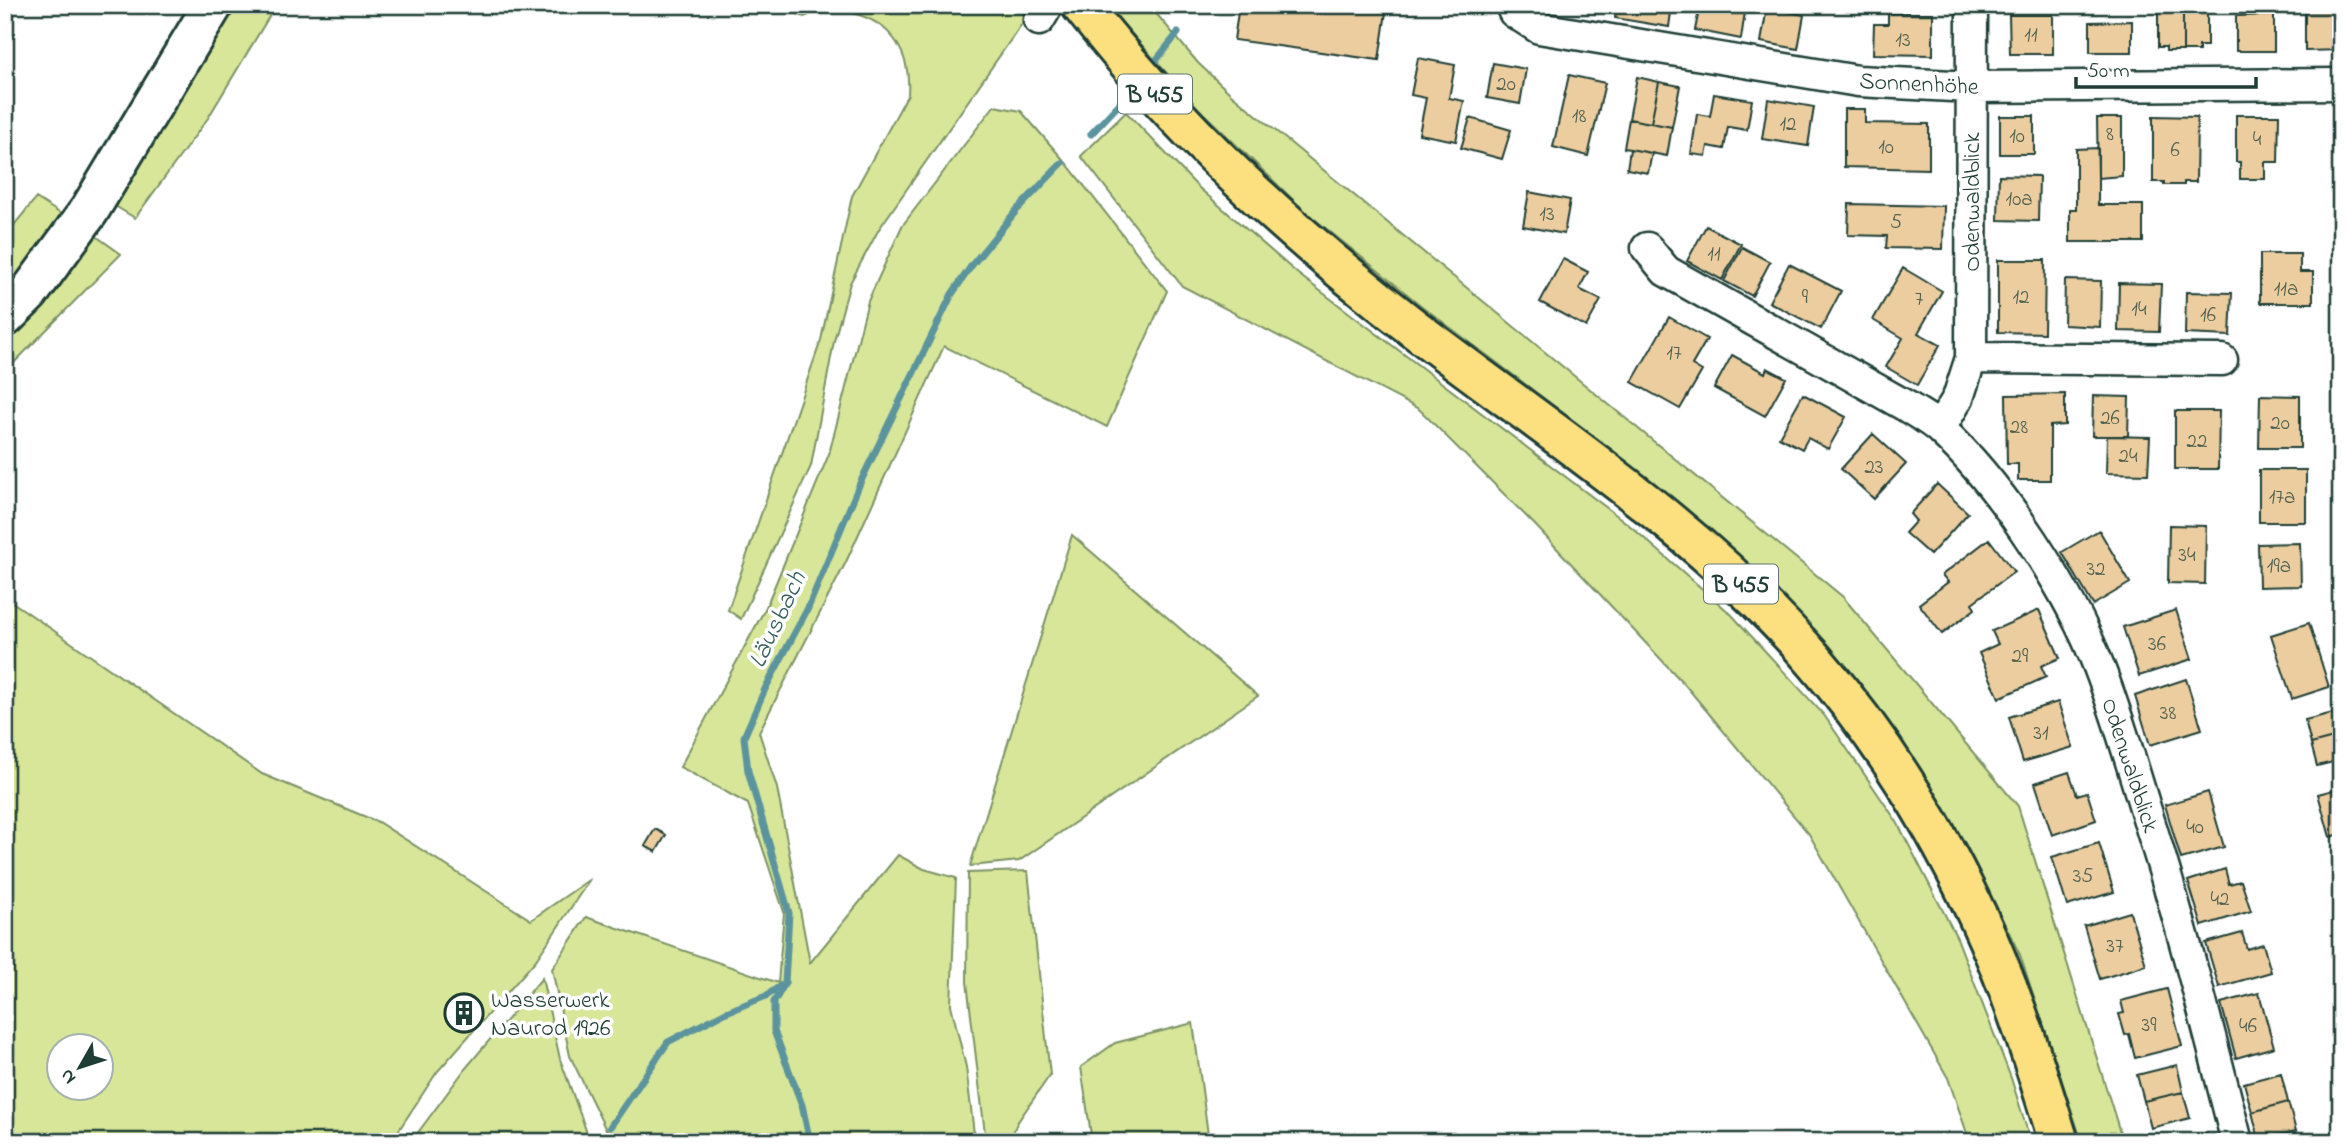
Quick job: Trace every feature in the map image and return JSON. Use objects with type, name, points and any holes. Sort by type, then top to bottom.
[{"type":"main road","points":[[5,317],[37,283],[89,211],[213,5]]},
{"type":"main road","name":"B 455","points":[[1081,5],[1118,53],[1174,116],[1234,177],[1335,266],[1602,468],[1717,562],[1772,614],[1814,661],[1854,710],[1890,761],[1930,826],[1974,910],[2016,1009],[2059,1142]]},
{"type":"street","name":"Sonnenhöhe","points":[[1511,5],[1514,12],[1539,28],[1858,81],[1970,87],[2341,84]]},
{"type":"street","name":"Odenwaldblick","points":[[1940,428],[1958,398],[1971,358],[1972,5]]},
{"type":"street","name":"Odenwaldblick","points":[[1647,248],[1666,271],[1906,406],[1940,428],[1977,468],[2049,570],[2079,623],[2099,666],[2171,891],[2237,1142]]},
{"type":"street","points":[[1971,358],[2222,360]]},
{"type":"green space","points":[[234,5],[276,5],[208,118],[135,218],[115,206]]},
{"type":"green space","points":[[777,5],[1035,5],[879,229],[850,283],[834,341],[811,466],[741,619],[728,610],[821,340],[852,196],[908,94],[908,79],[902,53],[889,32],[878,24],[852,13],[835,10],[822,10],[804,17]]},
{"type":"green space","points":[[1120,5],[1149,5],[1198,63],[1231,94],[1843,597],[2018,806],[2123,1142],[2082,1142],[2020,955],[1966,845],[1902,741],[1829,645],[1732,550],[1611,449],[1423,307],[1307,213],[1198,108],[1113,13]]},
{"type":"green space","points":[[994,106],[1021,111],[1067,164],[1167,291],[1107,427],[944,346],[846,562],[759,732],[777,788],[810,963],[898,855],[924,869],[956,878],[951,1005],[966,1067],[975,1142],[799,1142],[799,1132],[784,1142],[615,1142],[605,1128],[570,1056],[552,969],[586,917],[778,983],[784,912],[748,804],[680,767],[766,607],[829,454],[868,301],[902,226]]},
{"type":"green space","points":[[1126,112],[1198,187],[1298,274],[1628,524],[1731,614],[1824,715],[1897,822],[1957,938],[2011,1078],[2031,1142],[1970,1142],[1948,1078],[1809,834],[1686,686],[1534,524],[1419,409],[1182,286],[1081,156]]},
{"type":"green space","points":[[36,198],[61,214],[33,260],[5,292],[5,236]]},
{"type":"green space","points":[[96,236],[121,254],[5,372],[5,343],[40,307]]},
{"type":"green space","points":[[1072,535],[1258,696],[1019,861],[970,866]]},
{"type":"green space","points":[[5,597],[262,774],[378,822],[531,920],[590,879],[536,960],[437,1072],[391,1142],[5,1142]]},
{"type":"green space","points":[[1028,871],[1050,1075],[1017,1123],[1009,1142],[986,1142],[967,982],[968,873]]},
{"type":"green space","points":[[542,978],[560,1059],[587,1133],[594,1142],[411,1142],[465,1069]]},
{"type":"green space","points":[[1193,1023],[1209,1142],[1092,1142],[1081,1067],[1115,1043]]},
{"type":"building","points":[[1239,5],[1387,5],[1379,60],[1234,40]]},
{"type":"building","points":[[1617,5],[1672,5],[1669,27],[1615,18]]},
{"type":"building","points":[[1700,5],[1746,5],[1741,39],[1695,30]]},
{"type":"building","points":[[2207,7],[2207,46],[2199,46],[2199,51],[2183,51],[2183,8]]},
{"type":"building","points":[[1767,8],[1804,15],[1798,49],[1761,42]]},
{"type":"building","points":[[2158,8],[2183,8],[2183,51],[2166,51],[2166,47],[2158,47]]},
{"type":"building","points":[[2305,11],[2341,11],[2341,50],[2305,51]]},
{"type":"building","points":[[1888,13],[1933,13],[1933,55],[1873,54],[1874,24],[1888,24]]},
{"type":"building","points":[[2009,15],[2053,15],[2053,54],[2010,54]]},
{"type":"building","points":[[2274,15],[2274,51],[2236,51],[2236,16]]},
{"type":"building","points":[[2132,21],[2132,52],[2090,52],[2090,22]]},
{"type":"building","points":[[1418,58],[1455,65],[1449,98],[1464,101],[1456,141],[1419,134],[1426,98],[1411,95]]},
{"type":"building","points":[[1493,63],[1526,69],[1520,104],[1487,98]]},
{"type":"building","points":[[1569,75],[1605,83],[1588,156],[1553,147]]},
{"type":"building","points":[[1637,77],[1659,82],[1651,123],[1629,119]]},
{"type":"building","points":[[1659,82],[1680,86],[1672,127],[1651,123]]},
{"type":"building","points":[[1714,94],[1752,100],[1747,130],[1728,127],[1724,149],[1708,146],[1706,156],[1691,154],[1697,114],[1710,116]]},
{"type":"building","points":[[1768,99],[1814,107],[1808,146],[1762,139]]},
{"type":"building","points":[[1844,109],[1865,109],[1865,123],[1929,124],[1929,169],[1844,167]]},
{"type":"building","points":[[2236,115],[2279,115],[2278,162],[2265,162],[2265,179],[2240,179],[2240,162],[2236,162]]},
{"type":"building","points":[[2000,116],[2034,116],[2034,154],[2000,154]]},
{"type":"building","points":[[2153,116],[2197,117],[2196,182],[2164,185],[2164,182],[2153,182]]},
{"type":"building","points":[[1470,118],[1511,130],[1502,159],[1461,148]]},
{"type":"building","points":[[2097,118],[2122,118],[2122,176],[2098,178]]},
{"type":"building","points":[[1629,119],[1672,127],[1667,156],[1624,148]]},
{"type":"building","points":[[2098,148],[2098,205],[2143,205],[2143,242],[2070,242],[2070,209],[2076,209],[2076,149]]},
{"type":"building","points":[[1630,149],[1652,153],[1648,173],[1627,169]]},
{"type":"building","points":[[1999,175],[2039,176],[2038,221],[1998,220]]},
{"type":"building","points":[[1529,192],[1570,200],[1564,234],[1523,226]]},
{"type":"building","points":[[1849,204],[1944,206],[1943,249],[1886,248],[1887,236],[1848,235]]},
{"type":"building","points":[[1706,226],[1741,244],[1722,280],[1687,261]]},
{"type":"building","points":[[1742,247],[1770,262],[1752,296],[1724,281]]},
{"type":"building","points":[[2260,254],[2300,254],[2300,272],[2313,272],[2313,303],[2260,303]]},
{"type":"building","points":[[1563,259],[1588,272],[1579,289],[1601,300],[1586,327],[1540,302]]},
{"type":"building","points":[[1998,260],[2045,260],[2044,333],[1998,332]]},
{"type":"building","points":[[1789,264],[1841,291],[1821,329],[1769,302]]},
{"type":"building","points":[[1903,268],[1942,291],[1918,333],[1940,345],[1917,385],[1886,367],[1903,338],[1873,320]]},
{"type":"building","points":[[2065,280],[2101,281],[2100,327],[2064,325]]},
{"type":"building","points":[[2119,283],[2161,284],[2159,332],[2118,331]]},
{"type":"building","points":[[2186,292],[2232,293],[2230,336],[2185,334]]},
{"type":"building","points":[[1669,317],[1707,339],[1692,365],[1702,371],[1680,409],[1632,382]]},
{"type":"building","points":[[1732,355],[1765,373],[1767,368],[1786,378],[1765,416],[1714,388]]},
{"type":"building","points":[[1803,394],[1846,417],[1828,449],[1808,438],[1802,449],[1779,437]]},
{"type":"building","points":[[2065,394],[2065,425],[2050,426],[2050,480],[2018,480],[2018,464],[2007,464],[2006,395]]},
{"type":"building","points":[[2260,395],[2300,396],[2300,448],[2259,448]]},
{"type":"building","points":[[2093,396],[2129,397],[2128,436],[2092,436]]},
{"type":"building","points":[[2175,411],[2219,411],[2218,469],[2175,469]]},
{"type":"building","points":[[1873,434],[1906,464],[1874,499],[1841,469]]},
{"type":"building","points":[[2107,436],[2150,437],[2148,474],[2106,473]]},
{"type":"building","points":[[2259,470],[2306,470],[2306,522],[2259,522]]},
{"type":"building","points":[[1937,484],[1968,513],[1930,555],[1905,533],[1916,521],[1910,514]]},
{"type":"building","points":[[2169,525],[2206,526],[2205,584],[2168,583]]},
{"type":"building","points":[[2099,530],[2130,583],[2093,605],[2062,552]]},
{"type":"building","points":[[1989,539],[2014,572],[1972,603],[1975,609],[1942,634],[1919,604],[1948,582],[1942,575]]},
{"type":"building","points":[[2300,543],[2301,586],[2259,587],[2258,544]]},
{"type":"building","points":[[2039,610],[2060,658],[2041,666],[2046,677],[1999,698],[1979,653],[1998,644],[1992,631]]},
{"type":"building","points":[[2176,610],[2192,659],[2139,676],[2123,627]]},
{"type":"building","points":[[2309,623],[2329,687],[2292,699],[2271,635]]},
{"type":"building","points":[[2186,679],[2202,729],[2150,745],[2135,696]]},
{"type":"building","points":[[2058,702],[2073,747],[2023,762],[2009,717]]},
{"type":"building","points":[[2341,711],[2341,736],[2311,744],[2305,720]]},
{"type":"building","points":[[2341,736],[2341,760],[2317,766],[2311,744]]},
{"type":"building","points":[[2069,772],[2077,795],[2087,792],[2096,820],[2052,835],[2035,783]]},
{"type":"building","points":[[2341,788],[2341,834],[2330,837],[2318,794]]},
{"type":"building","points":[[2208,792],[2224,847],[2181,859],[2165,805]]},
{"type":"building","points":[[655,829],[666,835],[656,852],[645,846]]},
{"type":"building","points":[[2099,843],[2114,892],[2067,906],[2052,857]]},
{"type":"building","points":[[2225,869],[2229,884],[2241,881],[2251,911],[2202,926],[2188,881]]},
{"type":"building","points":[[2130,912],[2146,965],[2100,979],[2084,926]]},
{"type":"building","points":[[2242,933],[2247,949],[2263,944],[2271,972],[2219,987],[2206,943]]},
{"type":"building","points":[[2167,989],[2182,1046],[2135,1058],[2129,1034],[2125,1035],[2119,1014],[2124,1013],[2121,1001]]},
{"type":"building","points":[[2259,993],[2274,1047],[2236,1058],[2221,1003]]},
{"type":"building","name":"Wasserwerk Naurod 1926","points":[[460,1002],[475,1013],[467,1024],[452,1013]]},
{"type":"building","points":[[2177,1065],[2183,1092],[2144,1101],[2137,1075]]},
{"type":"building","points":[[2281,1073],[2288,1102],[2252,1112],[2244,1083]]},
{"type":"building","points":[[2183,1092],[2190,1118],[2151,1128],[2144,1101]]},
{"type":"building","points":[[2288,1102],[2296,1131],[2259,1140],[2252,1112]]},
{"type":"building","points":[[2207,1134],[2209,1142],[2174,1142]]},
{"type":"waterway","points":[[1150,68],[1178,33]]},
{"type":"waterway","points":[[1091,134],[1136,86]]},
{"type":"waterway","name":"Läusbach","points":[[810,1142],[802,1105],[774,1031],[774,1002],[785,983],[789,913],[748,771],[744,737],[765,689],[808,608],[860,483],[952,294],[1016,211],[1062,163]]},
{"type":"waterway","points":[[610,1127],[668,1042],[724,1013],[766,996],[782,985]]},
{"type":"place","name":"Wasserwerk Naurod 1926","points":[[464,1013]]}]
